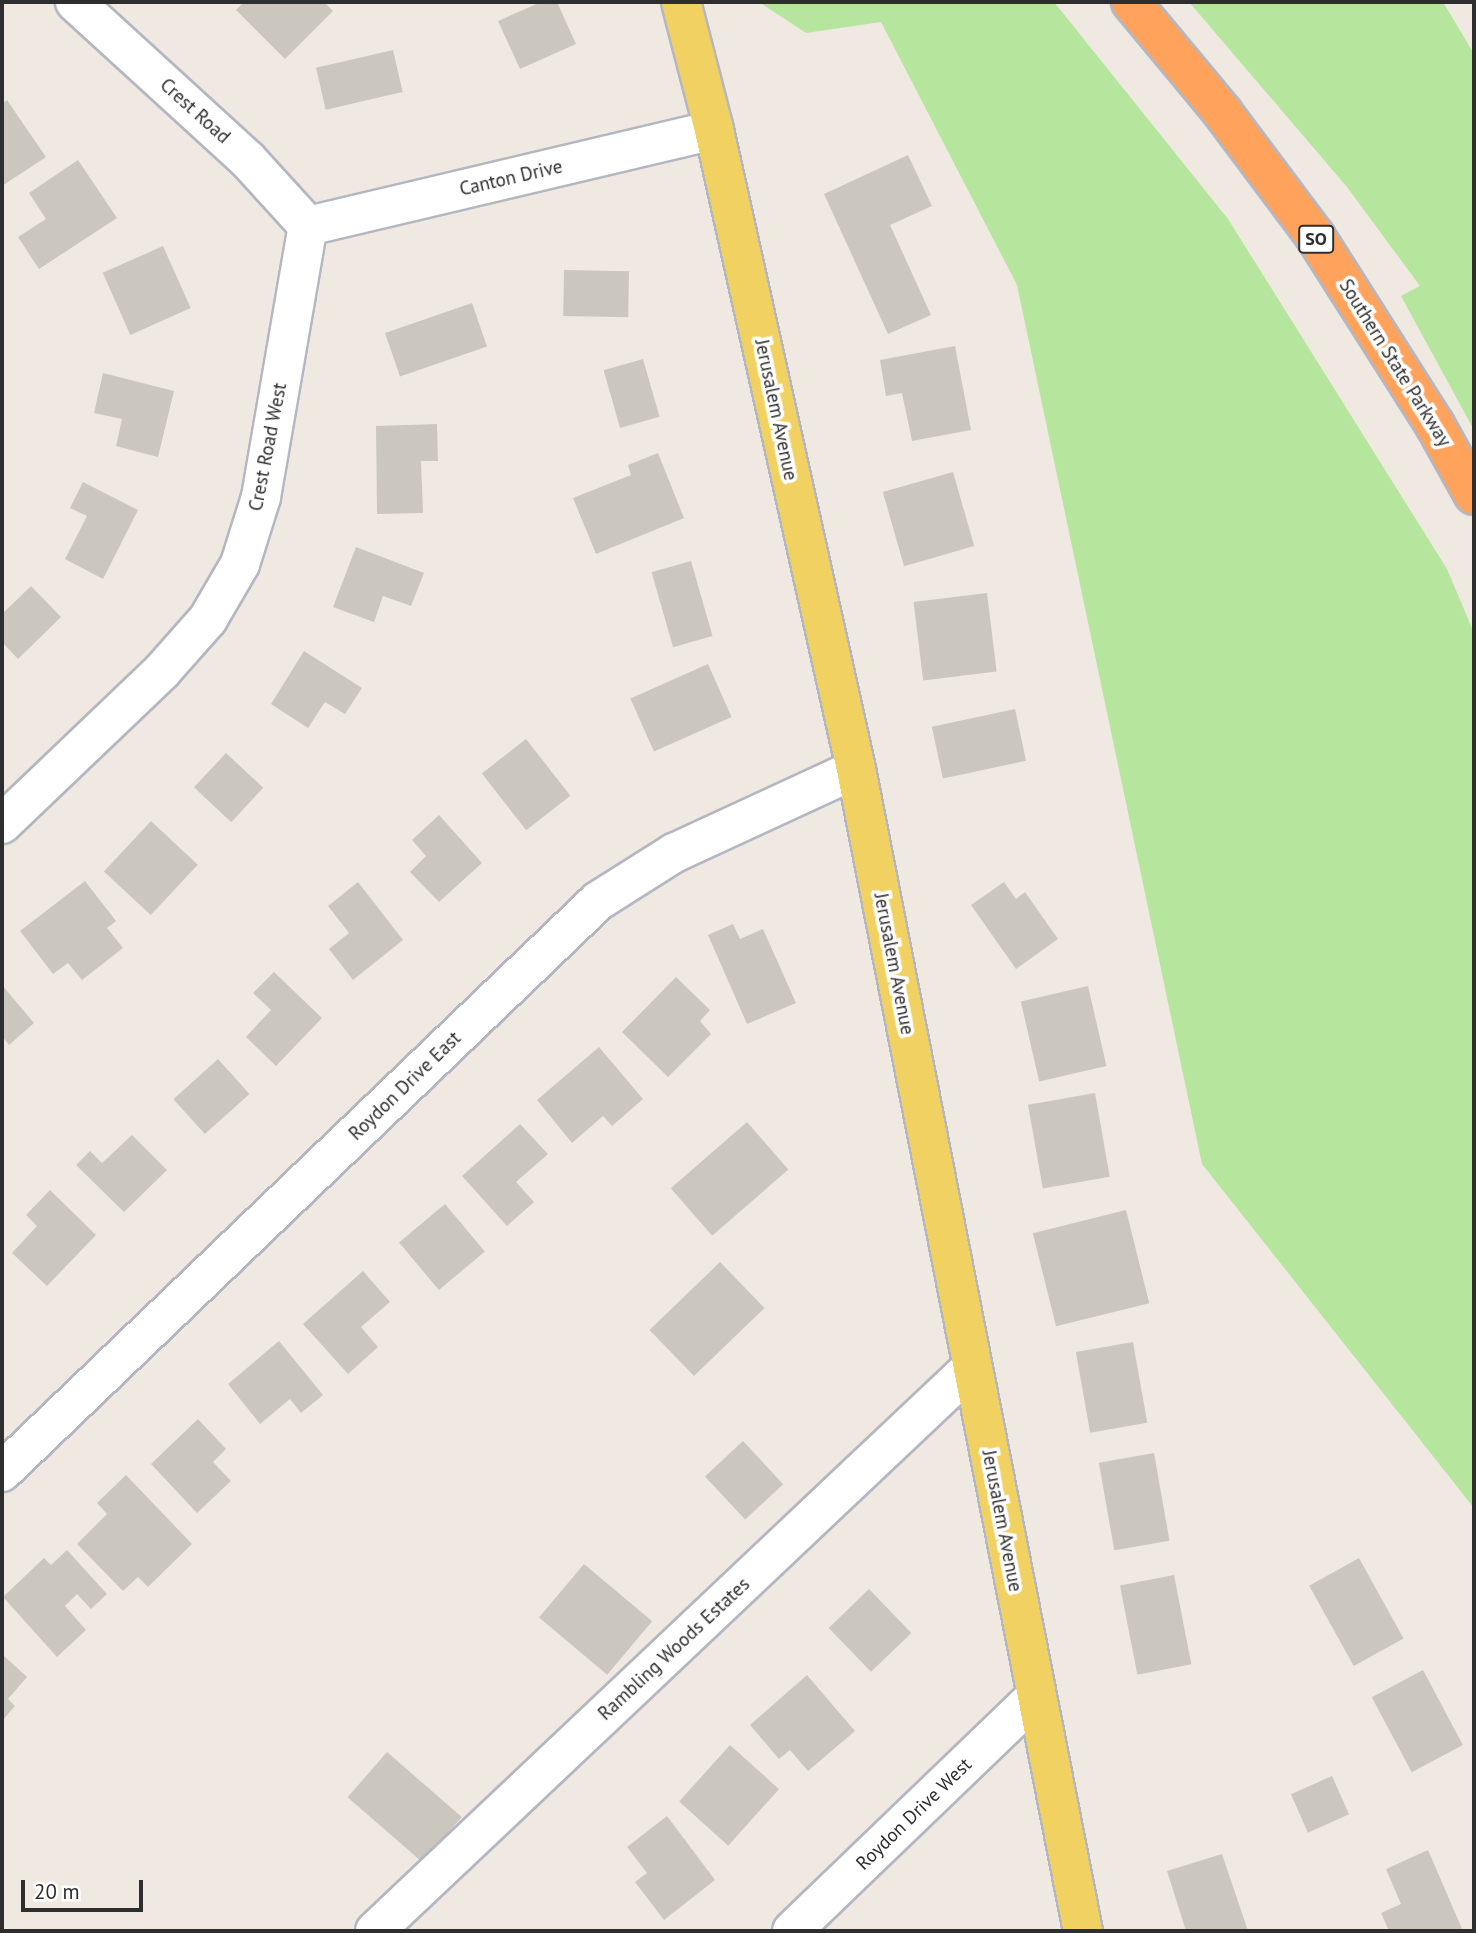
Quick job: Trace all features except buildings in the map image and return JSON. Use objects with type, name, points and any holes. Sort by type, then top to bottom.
[{"type":"highway","name":"Southern State Parkway","points":[[1132,2],[1223,113],[1315,236],[1415,392],[1474,495]]},
{"type":"main road","name":"Jerusalem Avenue","points":[[681,2],[714,130],[856,769],[1083,1931]]},
{"type":"street","name":"Crest Road","points":[[75,2],[247,159],[308,226]]},
{"type":"street","name":"Canton Drive","points":[[308,226],[714,130]]},
{"type":"street","name":"Crest Road West","points":[[2,824],[162,671],[208,619],[240,564],[261,497],[308,226]]},
{"type":"street","name":"Roydon Drive East","points":[[2,1472],[598,901],[674,853],[856,769]]},
{"type":"street","name":"Rambling Woods Estates","points":[[375,1931],[972,1367]]},
{"type":"street","name":"Roydon Drive West","points":[[792,1931],[1037,1696]]},
{"type":"green space","points":[[759,2],[1054,2],[1228,219],[1447,569],[1474,633],[1474,1508],[1202,1164],[1017,285],[881,22],[806,33]]},
{"type":"green space","points":[[1189,2],[1443,2],[1474,54],[1474,430],[1401,296],[1420,286],[1347,187]]}]
